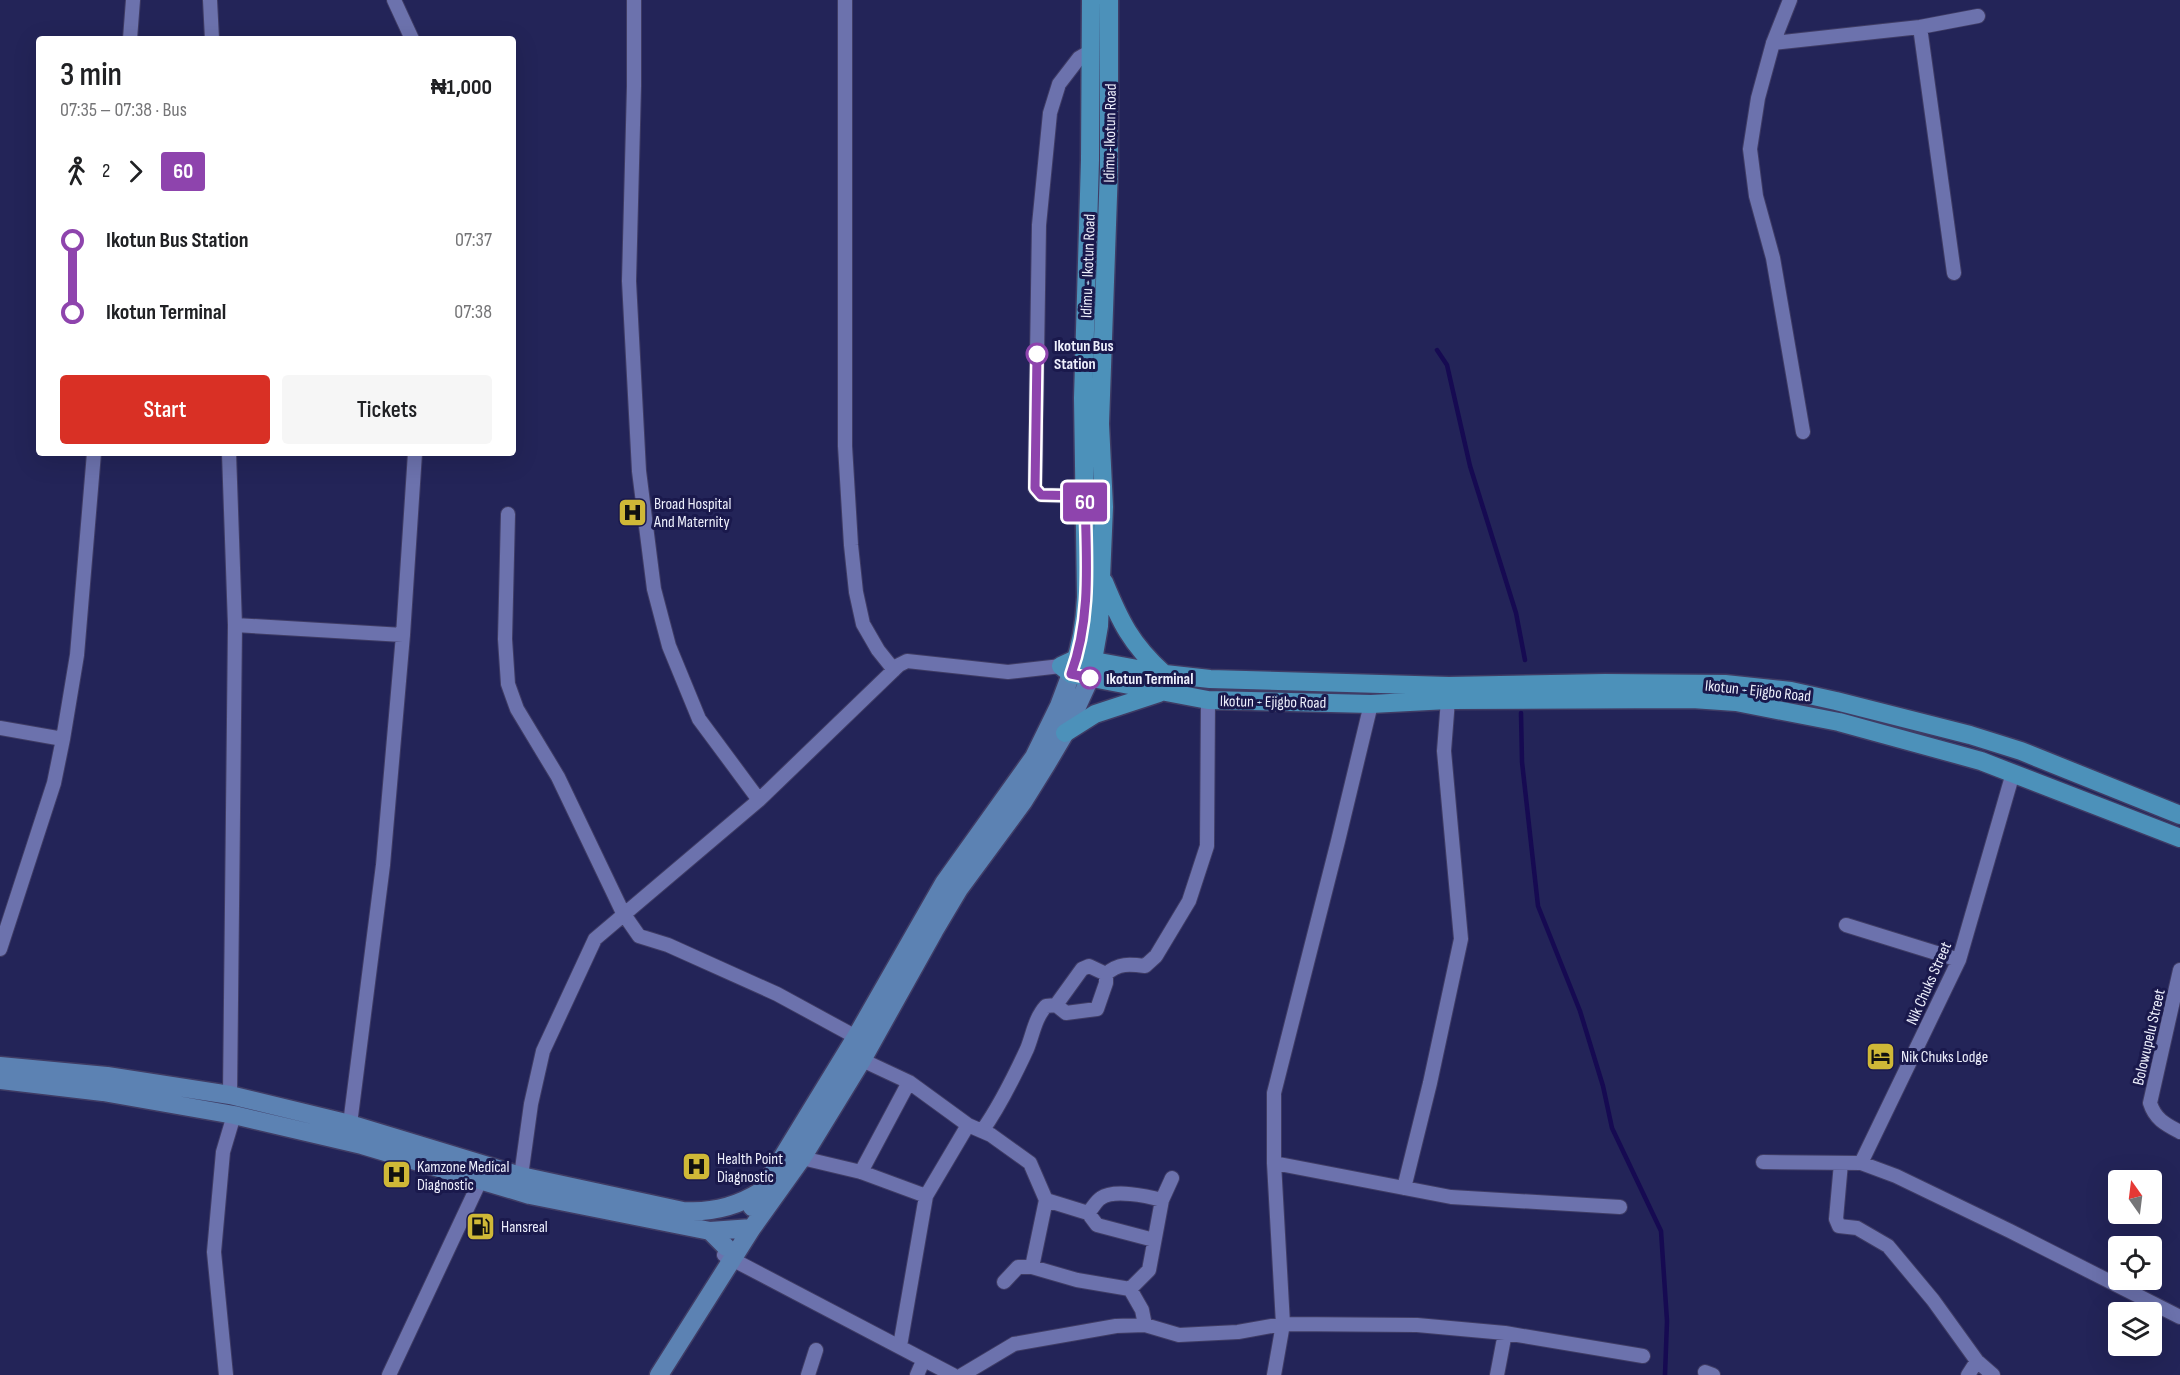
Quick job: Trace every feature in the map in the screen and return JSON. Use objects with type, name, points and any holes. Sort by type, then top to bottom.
[{"type":"main road","name":"Idimu - Ikotun Road","points":[[1078,668],[1085,615],[1083,398],[1091,0]]},
{"type":"main road","name":"Idimu-Ikotun Road","points":[[1078,668],[1100,626],[1104,507],[1100,424],[1109,168],[1108,0]]},
{"type":"main road","points":[[1065,733],[1095,714],[1163,683],[1120,621],[1102,577]]},
{"type":"main road","points":[[649,1375],[736,1243],[802,1158],[862,1060],[959,889],[1023,802],[1065,733],[1078,668]]},
{"type":"main road","points":[[659,1375],[736,1243],[762,1191],[856,1038],[945,883],[1034,757],[1078,668]]},
{"type":"main road","name":"Ikotun - Ejigbo Road","points":[[1078,668],[1163,683],[1208,700],[1371,704],[1448,700],[1692,699],[1736,702],[1839,722],[1963,756],[2180,837]]},
{"type":"main road","name":"Ikotun - Ejigbo Road","points":[[1163,683],[1210,679],[1449,686],[1605,683],[1725,684],[1791,691],[1970,735],[2021,751],[2180,815]]},
{"type":"main road","points":[[1963,756],[1970,735]]},
{"type":"main road","points":[[0,1066],[106,1076],[230,1095],[350,1124],[521,1176],[683,1211],[698,1212],[720,1209],[747,1200],[762,1191]]},
{"type":"main road","points":[[0,1080],[103,1092],[234,1115],[362,1145],[530,1195],[710,1231],[736,1243]]},
{"type":"main road","points":[[720,1209],[736,1243]]},
{"type":"street","points":[[130,36],[133,0]]},
{"type":"street","points":[[210,0],[212,36]]},
{"type":"street","points":[[394,0],[410,36]]},
{"type":"street","points":[[634,0],[629,281],[639,471],[654,589],[669,646],[699,719],[759,800]]},
{"type":"street","points":[[845,0],[845,446],[851,545],[855,592],[864,624],[878,650],[894,670]]},
{"type":"street","points":[[1790,0],[1773,43],[1758,98],[1750,149],[1756,196],[1773,258],[1803,432]]},
{"type":"street","points":[[1773,43],[1920,27],[1978,16]]},
{"type":"street","points":[[1920,27],[1954,273]]},
{"type":"street","points":[[1085,496],[1041,495],[1035,488],[1039,225],[1050,113],[1059,84],[1079,58],[1091,51]]},
{"type":"street","points":[[0,949],[54,783],[63,739],[77,655],[94,456]]},
{"type":"street","points":[[229,456],[235,625],[230,1095]]},
{"type":"street","points":[[350,1124],[383,865],[403,635],[415,456]]},
{"type":"street","points":[[508,514],[505,639],[508,684],[516,709],[558,777],[623,913],[639,936],[668,945],[777,994],[856,1038]]},
{"type":"street","points":[[235,625],[403,635]]},
{"type":"street","points":[[521,1176],[531,1104],[543,1051],[595,939],[623,913],[759,800],[894,670],[908,661],[1008,672],[1078,668]]},
{"type":"street","points":[[982,1131],[997,1109],[1027,1049],[1040,1013],[1046,1006],[1056,1005],[1066,1013],[1096,1010],[1106,983],[1106,974],[1115,966],[1127,963],[1145,966],[1156,956],[1192,892],[1207,846],[1208,700]]},
{"type":"street","points":[[1404,1188],[1431,1083],[1461,939],[1444,751],[1448,700]]},
{"type":"street","points":[[1274,1375],[1283,1324],[1274,1163],[1274,1093],[1371,704]]},
{"type":"street","points":[[0,728],[63,739]]},
{"type":"street","name":"Nik Chuks Street","points":[[1861,1163],[1959,960],[2013,773]]},
{"type":"street","points":[[1846,925],[1959,960]]},
{"type":"street","points":[[1056,1005],[1082,969],[1089,966],[1106,974]]},
{"type":"street","name":"Bolowupelu Street","points":[[2180,970],[2150,1103],[2154,1116],[2180,1132]]},
{"type":"street","points":[[862,1060],[909,1083],[968,1125],[991,1135],[1030,1163],[1046,1200],[1032,1267]]},
{"type":"street","points":[[861,1172],[909,1083]]},
{"type":"street","points":[[226,1375],[214,1252],[223,1152],[234,1115]]},
{"type":"street","points":[[900,1346],[926,1197],[968,1125]]},
{"type":"street","points":[[802,1158],[861,1172],[926,1197]]},
{"type":"street","points":[[1762,1162],[1861,1163],[1896,1176],[2010,1231],[2180,1317]]},
{"type":"street","points":[[1274,1163],[1451,1197],[1620,1208]]},
{"type":"street","points":[[1841,1163],[1836,1219],[1839,1226],[1857,1228],[1888,1246],[1934,1300],[1977,1361],[1993,1375]]},
{"type":"street","points":[[1130,1289],[1149,1270],[1162,1200],[1172,1178]]},
{"type":"street","points":[[389,1375],[480,1180]]},
{"type":"street","points":[[1088,1213],[1101,1198],[1119,1194],[1162,1200]]},
{"type":"street","points":[[1046,1200],[1088,1213],[1097,1225],[1154,1240]]},
{"type":"street","points":[[736,1243],[924,1361],[953,1375]]},
{"type":"street","points":[[1004,1282],[1018,1267],[1032,1267],[1077,1280],[1130,1289]]},
{"type":"street","points":[[1130,1289],[1142,1310],[1144,1325]]},
{"type":"street","points":[[962,1375],[1014,1344],[1116,1326],[1144,1325],[1179,1335],[1238,1332],[1283,1324],[1417,1325],[1505,1334],[1643,1356]]},
{"type":"street","points":[[1497,1375],[1505,1334]]},
{"type":"street","points":[[808,1375],[816,1350]]},
{"type":"street","points":[[917,1375],[924,1361]]},
{"type":"street","points":[[1968,1375],[1977,1361]]},
{"type":"waterway","points":[[1437,350],[1447,365],[1470,466],[1516,613],[1525,660]]},
{"type":"waterway","points":[[1521,713],[1522,762],[1538,906],[1580,1011],[1603,1086],[1612,1128],[1661,1231],[1667,1321],[1665,1375]]},
{"type":"bus line","name":"60","points":[[1037,354],[1035,488],[1041,495],[1085,496],[1085,615],[1079,651],[1071,674],[1090,678]]},
{"type":"place","name":"Ikotun Bus Station","points":[[1037,354]]},
{"type":"place","name":"Broad Hospital And Maternity","points":[[633,512]]},
{"type":"place","name":"Ikotun Terminal","points":[[1090,678]]},
{"type":"place","name":"Nik Chuks Lodge","points":[[1880,1056]]},
{"type":"place","name":"Health Point Diagnostic","points":[[696,1167]]},
{"type":"place","name":"Kamzone Medical Diagnostic","points":[[396,1175]]},
{"type":"place","name":"Hansreal","points":[[480,1226]]}]
